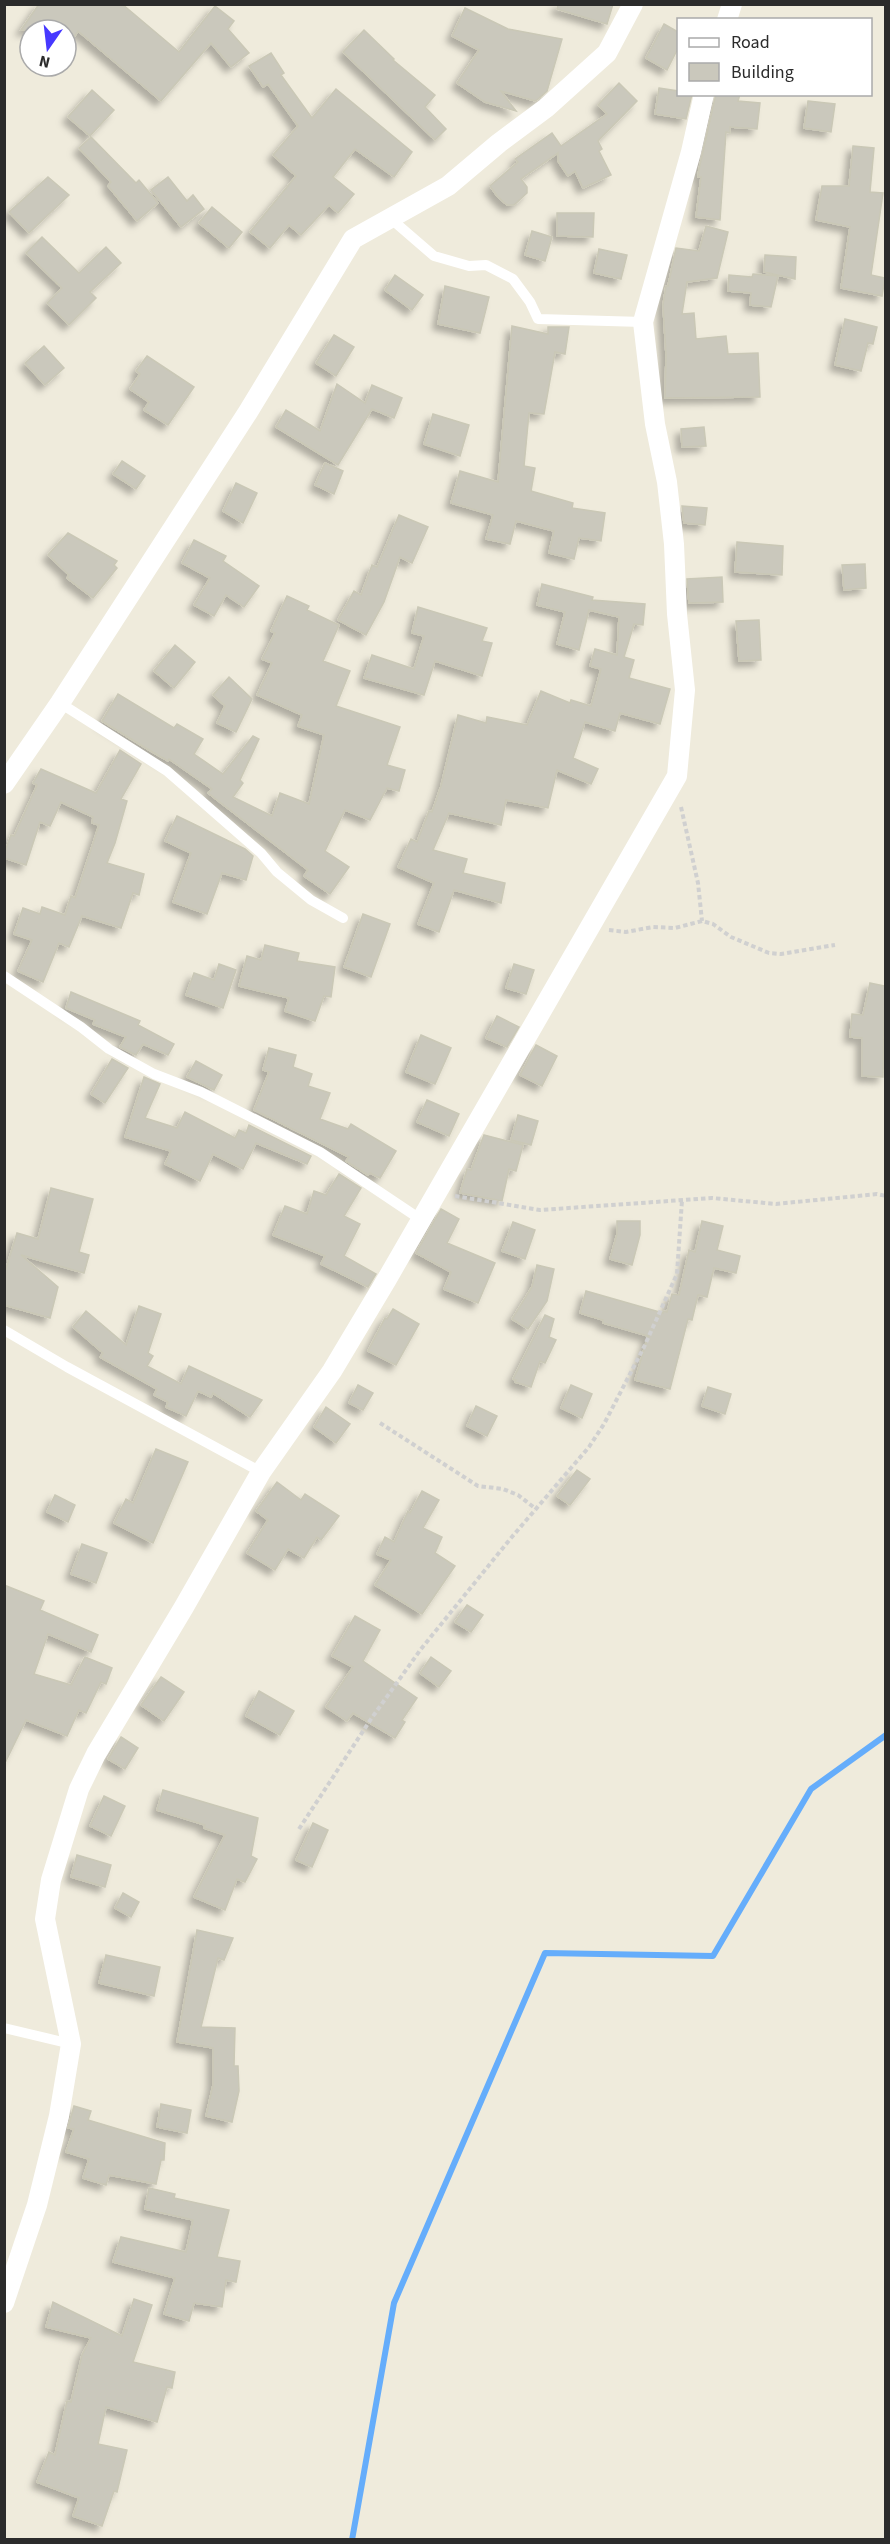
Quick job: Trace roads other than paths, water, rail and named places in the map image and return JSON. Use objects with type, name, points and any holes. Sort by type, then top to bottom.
[{"type":"street","points":[[4,784],[60,704],[248,412],[353,239],[448,186],[569,88],[607,53],[633,4]]},
{"type":"street","points":[[4,2303],[37,2205],[59,2116],[71,2044],[45,1919],[51,1880],[79,1789],[96,1754],[261,1472],[332,1371],[677,776],[685,690],[667,482],[655,424],[643,322],[693,143],[704,96]]},
{"type":"lane","points":[[390,218],[434,256],[469,266],[486,265],[513,279],[530,302],[538,319],[643,322]]},
{"type":"lane","points":[[60,704],[167,771],[311,900],[343,918]]},
{"type":"lane","points":[[4,976],[81,1027],[109,1049],[154,1074],[201,1092],[320,1152],[420,1219]]},
{"type":"lane","points":[[4,1330],[67,1367],[261,1472]]},
{"type":"lane","points":[[4,2028],[71,2044]]},
{"type":"waterway","points":[[352,2540],[394,2303],[545,1953],[713,1956],[811,1789],[886,1735]]}]
